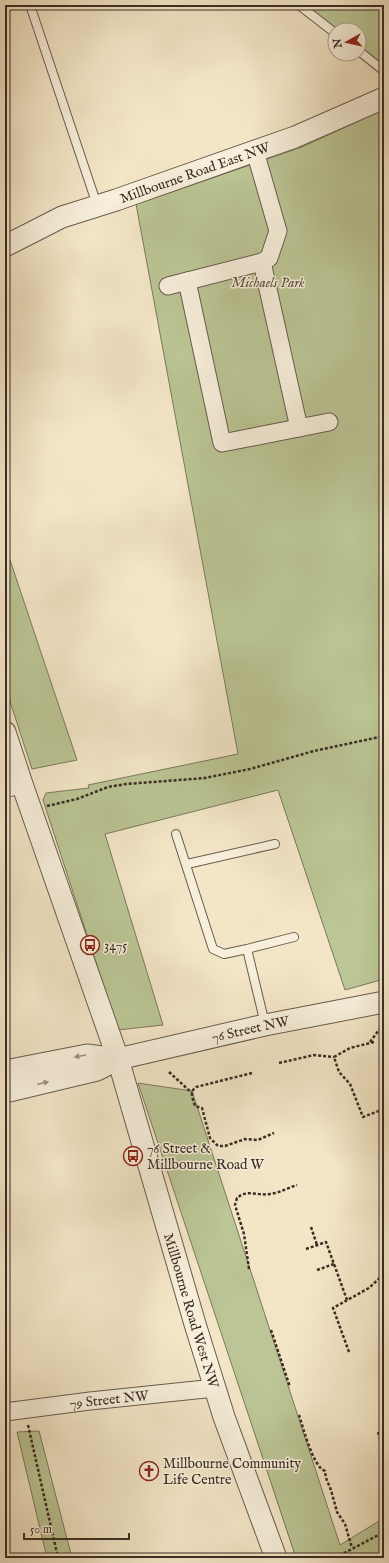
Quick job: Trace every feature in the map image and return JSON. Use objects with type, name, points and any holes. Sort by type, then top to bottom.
[{"type":"street","name":"Millbourne Road East NW","points":[[5,246],[62,217],[98,206],[295,137],[384,98]]},
{"type":"street","points":[[168,286],[262,262],[269,258],[278,231],[254,151]]},
{"type":"street","points":[[262,262],[299,428]]},
{"type":"street","points":[[187,281],[222,443],[329,422]]},
{"type":"street","points":[[5,732],[13,786],[31,809],[118,1059]]},
{"type":"street","name":"76 Street NW","points":[[5,1092],[97,1070],[118,1059],[265,1025],[384,1002]]},
{"type":"street","name":"76 Street NW","points":[[5,1071],[87,1055],[118,1059]]},
{"type":"street","name":"Millbourne Road West NW","points":[[118,1059],[214,1388],[276,1558]]},
{"type":"street","name":"79 Street NW","points":[[5,1412],[90,1401],[214,1388]]},
{"type":"lane","points":[[30,5],[98,206]]},
{"type":"lane","points":[[299,5],[327,27]]},
{"type":"lane","points":[[367,57],[384,71]]},
{"type":"lane","points":[[176,834],[187,864],[213,949],[224,954],[294,937]]},
{"type":"lane","points":[[187,864],[274,844]]},
{"type":"lane","points":[[248,949],[265,1025]]},
{"type":"path","points":[[31,809],[77,799],[108,787],[126,784],[205,778],[250,769],[314,751],[384,736]]},
{"type":"path","points":[[370,1043],[382,1026]]},
{"type":"path","points":[[279,1063],[314,1055],[334,1056],[350,1048],[374,1042]]},
{"type":"path","points":[[334,1056],[339,1072],[350,1084],[363,1117],[384,1109]]},
{"type":"path","points":[[169,1072],[192,1093],[195,1106],[202,1108],[210,1138],[218,1146],[225,1146],[245,1139],[258,1140],[274,1133]]},
{"type":"path","points":[[192,1093],[193,1089],[200,1085],[252,1073]]},
{"type":"path","points":[[249,1269],[244,1234],[235,1205],[237,1198],[242,1194],[248,1193],[271,1194],[297,1185]]},
{"type":"path","points":[[311,1227],[318,1245]]},
{"type":"path","points":[[306,1249],[326,1242],[347,1300]]},
{"type":"path","points":[[317,1270],[334,1264]]},
{"type":"path","points":[[349,1352],[333,1308],[369,1288],[384,1274]]},
{"type":"path","points":[[272,1330],[290,1387]]},
{"type":"path","points":[[299,1415],[316,1461],[321,1470],[325,1471],[337,1512],[345,1524],[352,1548]]},
{"type":"path","points":[[28,1425],[58,1558]]},
{"type":"path","points":[[378,1432],[384,1451]]},
{"type":"path","points":[[335,1558],[384,1532]]},
{"type":"green space","points":[[299,5],[384,5],[384,71],[367,57],[367,22],[327,22],[327,24]]},
{"type":"green space","name":"Michaels Park","points":[[384,109],[384,979],[345,990],[278,790],[105,834],[163,1025],[118,1030],[43,800],[46,793],[89,788],[88,785],[238,754],[136,204],[302,147]]},
{"type":"green space","points":[[5,545],[77,760],[32,769],[5,686]]},
{"type":"green space","points":[[138,1083],[192,1091],[340,1545],[384,1518],[384,1550],[369,1558],[296,1558]]},
{"type":"green space","points":[[39,1431],[72,1558],[47,1558],[17,1432]]},
{"type":"place","name":"3475","points":[[90,945]]},
{"type":"place","name":"76 Street & Millbourne Road W","points":[[133,1156]]},
{"type":"place","name":"Millbourne Community Life Centre","points":[[149,1471]]}]
